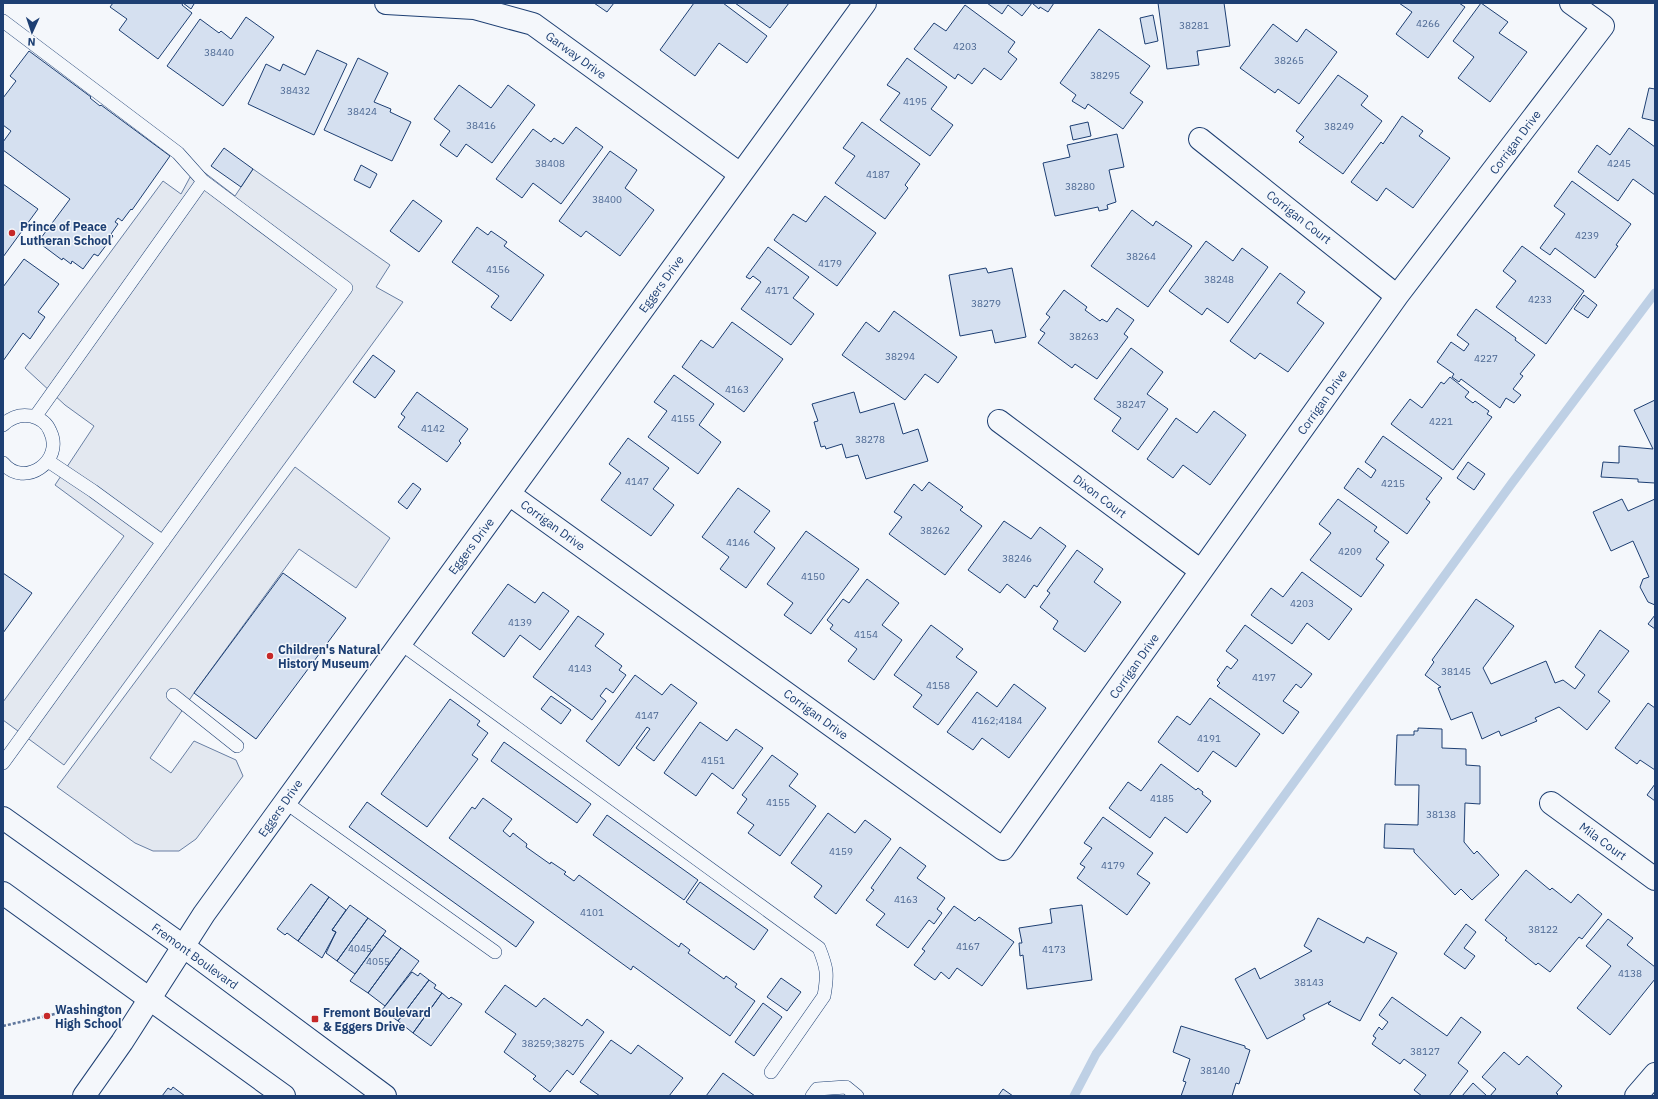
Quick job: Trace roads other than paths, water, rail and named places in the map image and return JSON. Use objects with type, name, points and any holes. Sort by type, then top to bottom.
[{"type":"street","name":"Garway Drive","points":[[386,3],[475,5],[533,24],[740,174]]},
{"type":"street","name":"Eggers Drive","points":[[84,1096],[122,1042],[204,914],[510,494],[740,174],[866,3]]},
{"type":"street","name":"Corrigan Drive","points":[[510,494],[1003,849],[1397,296],[1603,26],[1571,3]]},
{"type":"street","name":"Corrigan Court","points":[[1200,139],[1397,296]]},
{"type":"street","name":"Dixon Court","points":[[999,421],[1201,571]]},
{"type":"street","name":"Mila Court","points":[[1551,803],[1655,879]]},
{"type":"street","name":"Fremont Boulevard","points":[[3,818],[183,946],[385,1096]]},
{"type":"street","points":[[3,893],[284,1096]]},
{"type":"street","points":[[1636,1096],[1655,1074]]},
{"type":"lane","points":[[3,21],[178,154],[203,181],[346,288],[3,763]]},
{"type":"lane","points":[[35,417],[203,181]]},
{"type":"lane","points":[[3,425],[7,421],[16,417],[26,415],[43,421],[53,436],[53,453],[41,468],[33,472],[23,473],[13,471],[3,463]]},
{"type":"lane","points":[[48,461],[94,491],[163,542]]},
{"type":"lane","points":[[400,643],[819,948],[827,968],[827,981],[824,996],[771,1072]]},
{"type":"lane","points":[[173,695],[237,746]]},
{"type":"lane","points":[[285,802],[495,952]]},
{"type":"lane","points":[[812,1096],[817,1089],[846,1087],[857,1096]]},
{"type":"waterway","points":[[1074,1096],[1096,1054],[1512,483],[1655,293]]},
{"type":"place","name":"Prince of Peace Lutheran School","points":[[12,233]]},
{"type":"place","name":"Children's Natural History Museum","points":[[270,656]]},
{"type":"place","name":"Washington High School","points":[[47,1016]]},
{"type":"place","name":"Fremont Boulevard & Eggers Drive","points":[[315,1019]]}]
